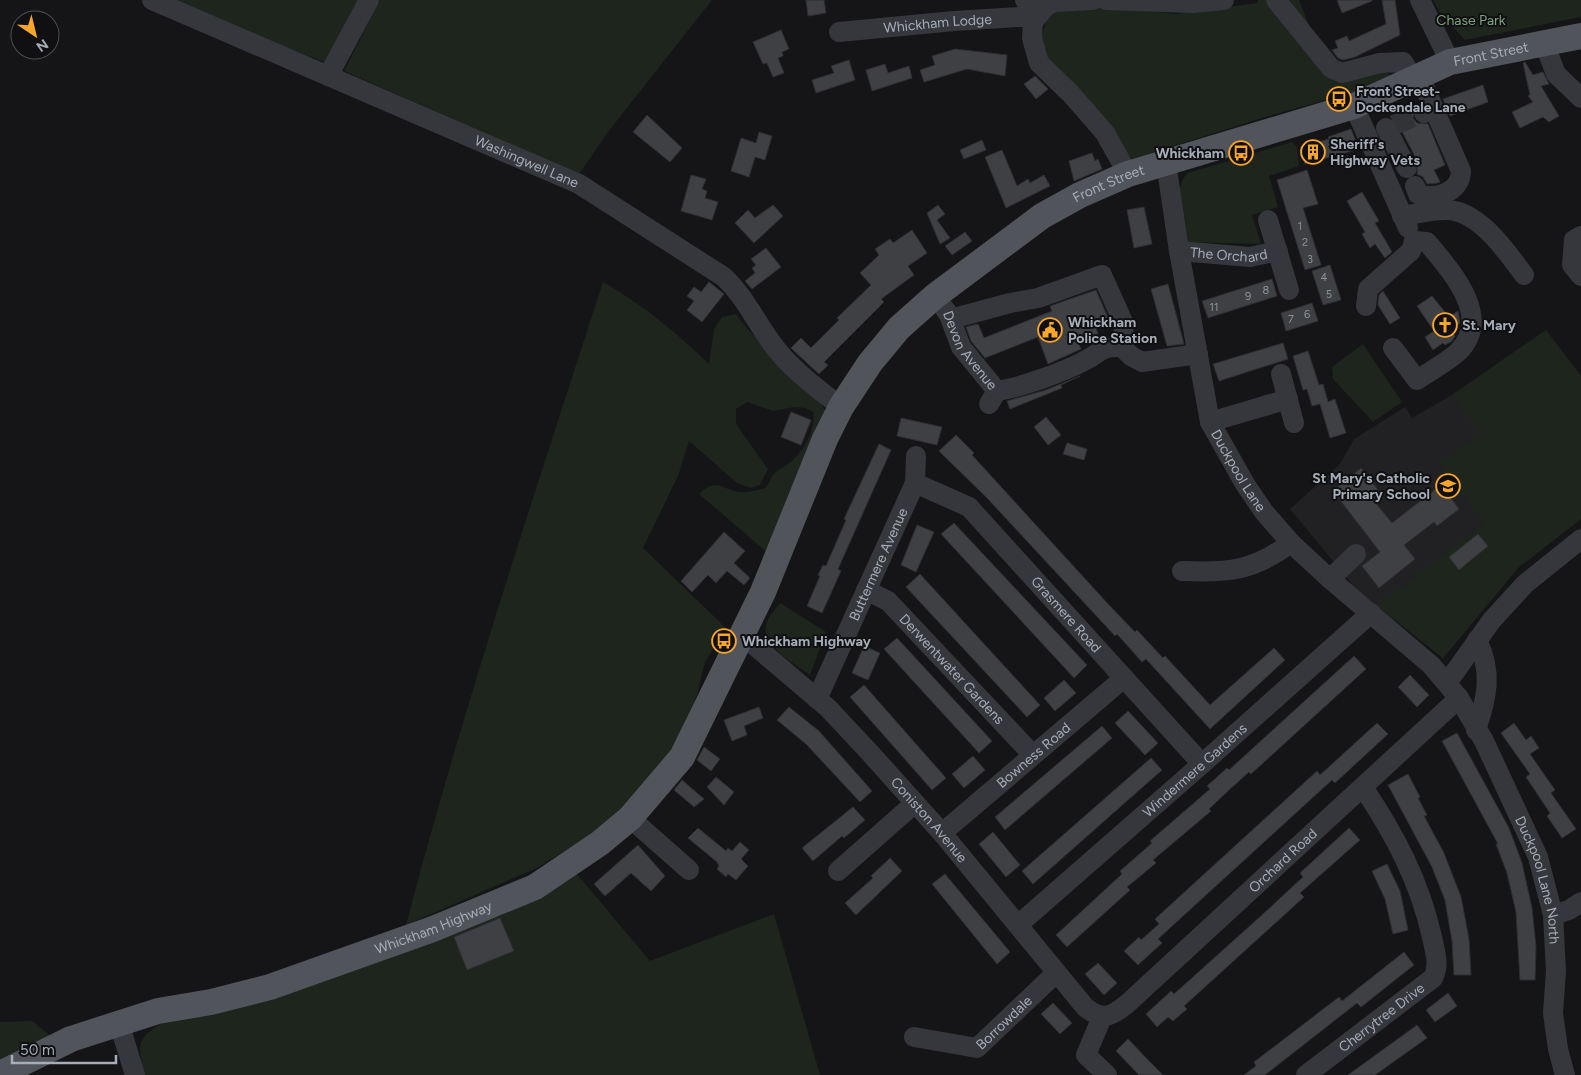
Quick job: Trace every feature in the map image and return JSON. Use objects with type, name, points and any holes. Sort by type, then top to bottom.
[{"type":"main road","name":"Front Street","points":[[899,328],[935,296],[1042,216],[1080,195],[1128,174],[1360,103],[1450,62],[1581,36]]},
{"type":"main road","name":"Whickham Highway","points":[[0,1074],[71,1039],[158,1011],[211,1002],[270,987],[433,929],[535,886],[600,843],[630,818],[682,757],[741,634],[764,592],[825,439],[841,407],[870,363],[899,328]]},
{"type":"street","name":"Washingwell Lane","points":[[152,0],[579,184],[724,277],[738,290],[772,344],[815,386],[841,407]]},
{"type":"street","points":[[328,76],[369,0]]},
{"type":"street","points":[[1025,0],[1036,16]]},
{"type":"street","points":[[1093,0],[1054,2],[1042,8],[1036,16],[1032,27],[1032,38],[1039,63],[1071,94],[1105,133],[1128,174]]},
{"type":"street","points":[[1106,0],[1192,3],[1224,0]]},
{"type":"street","points":[[1276,0],[1331,68],[1342,73],[1380,63],[1403,62],[1416,77],[1429,111],[1460,171],[1460,178],[1456,186],[1445,194],[1424,196],[1418,194],[1390,127],[1360,103]]},
{"type":"street","points":[[1420,0],[1450,62]]},
{"type":"street","name":"Whickham Lodge","points":[[839,32],[954,21],[1036,16]]},
{"type":"street","points":[[1544,43],[1556,74],[1581,98]]},
{"type":"street","points":[[1360,103],[1402,216],[1414,241],[1411,251],[1368,289],[1366,306]]},
{"type":"street","name":"Duckpool Lane","points":[[1166,162],[1178,251],[1210,422],[1245,484],[1264,512],[1291,543],[1330,579],[1431,665],[1453,691]]},
{"type":"street","points":[[1402,216],[1447,210],[1463,215],[1480,224],[1498,240],[1524,276]]},
{"type":"street","name":"The Orchard","points":[[1268,220],[1289,290]]},
{"type":"street","points":[[1581,236],[1574,240],[1572,266],[1581,276]]},
{"type":"street","points":[[1393,348],[1417,380],[1459,351],[1468,336],[1473,312],[1467,296],[1428,242],[1414,241]]},
{"type":"street","name":"The Orchard","points":[[1178,251],[1250,257],[1278,252]]},
{"type":"street","points":[[951,319],[1010,303],[1038,298],[1102,275],[1124,324],[1122,347],[1131,356],[1142,362],[1198,354]]},
{"type":"street","name":"Devon Avenue","points":[[935,296],[951,319],[961,347],[993,397],[1086,360],[1106,346],[1122,347]]},
{"type":"street","points":[[1281,374],[1294,423]]},
{"type":"street","points":[[1210,422],[1288,399]]},
{"type":"street","name":"Buttermere Avenue","points":[[817,699],[915,483],[916,456]]},
{"type":"street","name":"Grasmere Road","points":[[915,483],[969,507],[1202,764]]},
{"type":"street","name":"Orchard Road","points":[[1102,1017],[1109,1017],[1127,1004],[1363,787],[1453,691],[1477,640],[1492,620],[1524,584],[1581,539]]},
{"type":"street","points":[[1182,573],[1244,568],[1270,559],[1291,543]]},
{"type":"street","points":[[1330,579],[1356,554]]},
{"type":"street","name":"Derwentwater Gardens","points":[[866,590],[888,601],[1033,755]]},
{"type":"street","name":"Windermere Gardens","points":[[1018,925],[1371,613]]},
{"type":"street","name":"Coniston Avenue","points":[[741,634],[817,699],[942,833],[1085,1007],[1093,1014],[1102,1017]]},
{"type":"street","points":[[1476,730],[1487,699],[1485,657],[1477,640]]},
{"type":"street","name":"Bowness Road","points":[[942,833],[1124,678]]},
{"type":"street","name":"Duckpool Lane North","points":[[1453,691],[1484,741],[1538,857],[1553,915],[1556,971],[1554,1012],[1558,1049],[1565,1075]]},
{"type":"street","name":"Cherrytree Drive","points":[[1306,1075],[1433,978],[1436,972],[1436,954],[1422,896],[1400,848],[1363,787]]},
{"type":"street","points":[[838,871],[915,803]]},
{"type":"street","points":[[630,818],[689,870]]},
{"type":"street","points":[[1553,915],[1569,910],[1581,902]]},
{"type":"street","name":"Borrowdale","points":[[914,1037],[976,1048],[1056,973]]},
{"type":"street","points":[[1102,1017],[1086,1054],[1107,1075]]},
{"type":"street","points":[[119,1023],[135,1075]]},
{"type":"shaded area","name":"St Mary's Catholic Primary School","points":[[1546,330],[1581,376],[1581,519],[1519,567],[1443,658],[1356,589],[1290,509],[1340,464],[1354,439],[1405,407],[1412,418],[1452,395]]},
{"type":"green space","points":[[172,0],[361,0],[327,63],[214,20]]},
{"type":"green space","points":[[380,0],[712,0],[608,132],[579,174],[344,71]]},
{"type":"green space","points":[[1039,0],[1176,14],[1257,3],[1258,0],[1299,0],[1312,33],[1317,59],[1383,70],[1389,74],[1389,78],[1375,86],[1262,118],[1132,159],[1047,58],[1041,38],[1048,16]]},
{"type":"green space","name":"Chase Park","points":[[1433,0],[1581,0],[1581,17],[1465,40],[1441,15]]},
{"type":"green space","points":[[1292,142],[1297,147],[1299,166],[1269,176],[1278,207],[1252,215],[1261,244],[1186,242],[1179,196],[1183,179],[1188,173]]},
{"type":"green space","points":[[603,282],[659,320],[709,364],[714,329],[722,317],[736,314],[758,339],[795,372],[825,411],[769,554],[699,494],[706,488],[717,485],[737,492],[765,488],[773,475],[792,461],[805,445],[813,425],[813,412],[805,408],[794,407],[773,411],[747,402],[736,409],[736,424],[768,469],[760,485],[751,488],[737,483],[689,441],[678,476],[643,548],[726,628],[705,662],[698,691],[677,748],[641,793],[598,830],[537,868],[406,925],[475,682]]},
{"type":"green space","points":[[1546,330],[1581,376],[1581,519],[1519,567],[1443,658],[1377,606],[1484,523],[1440,463],[1481,434],[1452,395]]},
{"type":"green space","points":[[1363,344],[1402,402],[1373,422],[1333,379],[1332,367]]},
{"type":"green space","points":[[780,603],[826,632],[810,675],[778,652],[767,637],[768,619]]},
{"type":"green space","points":[[577,874],[650,961],[774,914],[820,1075],[144,1075],[140,1055],[142,1042],[150,1031],[167,1020]]},
{"type":"green space","points":[[32,1021],[52,1037],[0,1061],[0,1022]]},
{"type":"building","points":[[806,0],[824,0],[826,13],[808,16]]},
{"type":"building","points":[[1337,0],[1372,0],[1372,1],[1342,13]]},
{"type":"building","points":[[1382,0],[1395,0],[1400,35],[1355,57],[1343,60],[1338,58],[1332,50],[1338,48],[1335,41],[1347,36],[1349,41],[1386,24]]},
{"type":"building","points":[[781,30],[789,49],[782,52],[783,56],[778,58],[784,73],[773,77],[767,63],[763,64],[753,42]]},
{"type":"building","points":[[955,49],[1007,55],[1005,76],[967,69],[924,82],[920,70],[935,65],[932,56]]},
{"type":"building","points":[[849,60],[855,80],[816,93],[812,80],[834,73],[831,66]]},
{"type":"building","points":[[1525,62],[1533,75],[1543,72],[1549,84],[1541,86],[1559,116],[1549,122],[1543,117],[1520,128],[1512,112],[1533,102],[1528,96],[1530,95],[1523,63]]},
{"type":"building","points":[[885,64],[888,73],[909,66],[912,78],[872,91],[866,70]]},
{"type":"building","points":[[1035,76],[1048,89],[1036,99],[1024,84]]},
{"type":"building","points":[[1483,85],[1488,102],[1450,116],[1443,99]]},
{"type":"building","points":[[1415,106],[1413,118],[1417,123],[1428,124],[1445,165],[1434,170],[1440,182],[1437,183],[1427,184],[1423,177],[1417,174],[1418,162],[1397,122],[1390,117]]},
{"type":"building","points":[[647,115],[682,148],[670,162],[633,132]]},
{"type":"building","points":[[1351,129],[1359,149],[1305,164],[1300,147],[1329,139],[1328,137]]},
{"type":"building","points":[[759,132],[772,136],[765,160],[755,157],[749,177],[731,171],[741,138],[756,143]]},
{"type":"building","points":[[982,140],[986,150],[964,159],[960,150]]},
{"type":"building","points":[[1002,150],[1017,186],[1028,179],[1030,183],[1044,175],[1050,186],[1006,208],[985,157]]},
{"type":"building","points":[[1092,153],[1095,161],[1098,159],[1102,169],[1074,181],[1069,161]]},
{"type":"building","points":[[1307,170],[1318,204],[1303,208],[1321,265],[1305,270],[1277,180]]},
{"type":"building","points":[[691,175],[706,179],[702,189],[707,191],[705,198],[718,202],[712,220],[681,211]]},
{"type":"building","points":[[1362,192],[1379,221],[1375,223],[1392,252],[1385,258],[1375,244],[1370,248],[1362,234],[1365,232],[1347,201]]},
{"type":"building","points":[[773,205],[783,216],[754,243],[735,223],[748,210],[755,218]]},
{"type":"building","points":[[938,205],[945,214],[937,220],[950,238],[940,244],[927,213]]},
{"type":"building","points":[[1144,207],[1152,244],[1134,248],[1127,210]]},
{"type":"building","points":[[912,230],[927,253],[908,266],[914,275],[881,299],[884,302],[824,362],[828,365],[819,374],[791,348],[801,338],[811,348],[839,320],[837,318],[871,285],[860,273],[879,255],[875,249],[890,239],[893,243]]},
{"type":"building","points":[[965,232],[972,241],[952,255],[945,246]]},
{"type":"building","points":[[766,248],[781,267],[752,289],[745,281],[755,273],[752,268],[756,265],[751,259]]},
{"type":"building","points":[[1330,265],[1341,300],[1323,305],[1312,271]]},
{"type":"building","points":[[1272,279],[1277,296],[1208,318],[1202,301]]},
{"type":"building","points":[[709,282],[724,294],[702,322],[687,310],[694,301],[687,296],[694,287],[701,292]]},
{"type":"building","points":[[1168,284],[1184,344],[1167,346],[1151,289]]},
{"type":"building","name":"Whickham Police Station","points":[[1096,290],[1109,320],[1095,325],[1098,334],[1078,342],[1081,349],[1048,364],[1038,337],[985,358],[971,341],[966,327],[978,324],[984,338],[1052,311],[1050,306]]},
{"type":"building","points":[[1383,291],[1400,318],[1390,324],[1378,305],[1379,295]]},
{"type":"building","name":"St. Mary","points":[[1432,296],[1449,317],[1458,311],[1460,323],[1451,330],[1455,336],[1452,341],[1445,345],[1443,343],[1433,350],[1425,337],[1434,331],[1417,306]]},
{"type":"building","points":[[1312,303],[1318,321],[1286,331],[1281,313]]},
{"type":"building","points":[[1283,343],[1288,359],[1219,381],[1213,364]]},
{"type":"building","points":[[1308,351],[1319,385],[1323,384],[1328,402],[1335,399],[1346,433],[1330,438],[1320,404],[1312,406],[1307,389],[1303,390],[1293,356]]},
{"type":"building","points":[[1080,376],[1061,385],[1062,388],[1010,409],[1007,401],[1046,390]]},
{"type":"building","points":[[791,412],[811,420],[801,445],[781,437]]},
{"type":"building","points":[[1046,417],[1061,435],[1048,445],[1034,427]]},
{"type":"building","points":[[901,418],[942,427],[937,445],[897,436]]},
{"type":"building","points":[[956,435],[1109,605],[1135,632],[1137,630],[1163,658],[1165,656],[1210,705],[1274,648],[1285,660],[1210,729],[1146,659],[1142,662],[1117,634],[1115,636],[987,498],[939,451]]},
{"type":"building","points":[[1067,443],[1087,449],[1084,460],[1063,454]]},
{"type":"building","points":[[879,444],[891,450],[838,569],[841,571],[822,613],[807,606],[820,576],[818,575],[823,565],[826,566],[846,520],[844,519]]},
{"type":"building","points":[[1361,468],[1382,495],[1374,501],[1392,523],[1441,485],[1459,509],[1437,526],[1434,522],[1404,545],[1415,559],[1379,588],[1362,566],[1380,552],[1333,491]]},
{"type":"building","points":[[954,523],[1087,665],[1074,678],[941,534]]},
{"type":"building","points":[[917,525],[934,532],[916,572],[901,565]]},
{"type":"building","points":[[724,532],[745,551],[734,563],[750,578],[744,585],[727,571],[716,583],[708,575],[692,592],[681,581]]},
{"type":"building","points":[[1478,534],[1488,546],[1459,570],[1449,557]]},
{"type":"building","points":[[920,574],[1040,705],[1027,717],[906,587]]},
{"type":"building","points":[[897,638],[992,741],[979,753],[884,649]]},
{"type":"building","points":[[864,646],[880,653],[868,680],[852,673]]},
{"type":"building","points":[[1354,656],[1366,669],[1251,774],[1249,772],[1229,790],[1209,809],[1211,811],[1153,860],[1156,863],[1127,887],[1130,890],[1067,947],[1056,935],[1122,874],[1120,871],[1152,843],[1150,841],[1210,789],[1207,786],[1227,768],[1229,770]]},
{"type":"building","points":[[1410,675],[1429,695],[1417,707],[1398,687]]},
{"type":"building","points":[[1064,680],[1076,693],[1055,711],[1044,698]]},
{"type":"building","points":[[864,685],[946,778],[932,790],[850,697]]},
{"type":"building","points":[[759,707],[763,718],[744,726],[747,735],[732,741],[724,720]]},
{"type":"building","points":[[789,707],[819,731],[872,791],[860,802],[806,744],[777,720]]},
{"type":"building","points":[[1128,711],[1158,743],[1145,755],[1115,723]]},
{"type":"building","points":[[1377,723],[1388,734],[1335,783],[1332,780],[1158,939],[1162,943],[1138,965],[1124,951],[1139,937],[1141,940],[1159,924],[1155,919],[1317,771],[1320,775]]},
{"type":"building","points":[[1514,723],[1526,740],[1531,736],[1539,748],[1530,754],[1555,790],[1551,793],[1576,829],[1562,838],[1547,816],[1550,813],[1526,777],[1530,774],[1501,733]]},
{"type":"building","points":[[1102,726],[1112,738],[1005,830],[995,817]]},
{"type":"building","points":[[1457,733],[1509,828],[1522,863],[1532,908],[1536,947],[1535,980],[1520,980],[1516,912],[1507,873],[1496,844],[1498,844],[1442,741]]},
{"type":"building","points":[[704,747],[720,759],[711,771],[697,760]]},
{"type":"building","points":[[973,756],[985,770],[964,788],[952,774]]},
{"type":"building","points":[[1151,758],[1162,770],[1033,884],[1022,871]]},
{"type":"building","points":[[1408,774],[1427,815],[1424,816],[1444,853],[1461,897],[1469,939],[1471,975],[1454,975],[1452,941],[1445,900],[1432,867],[1388,785]]},
{"type":"building","points":[[716,777],[734,792],[724,805],[707,787]]},
{"type":"building","points":[[682,780],[704,799],[694,807],[674,790]]},
{"type":"building","points":[[853,807],[865,820],[844,838],[842,836],[813,861],[802,848]]},
{"type":"building","points":[[698,828],[726,851],[728,848],[732,851],[740,842],[749,850],[741,859],[748,866],[736,880],[728,874],[726,877],[717,869],[719,866],[717,862],[688,838]]},
{"type":"building","points":[[1349,828],[1360,840],[1300,893],[1304,897],[1184,1006],[1187,1009],[1173,1021],[1168,1017],[1157,1027],[1146,1014],[1171,991],[1174,994],[1262,915],[1303,877],[1300,873]]},
{"type":"building","points":[[993,832],[1020,865],[1006,877],[979,844]]},
{"type":"building","points":[[638,845],[665,876],[651,891],[631,873],[605,896],[594,884]]},
{"type":"building","points":[[890,858],[902,871],[856,915],[845,903],[873,878],[871,876]]},
{"type":"building","points":[[1387,864],[1400,891],[1408,930],[1393,934],[1385,899],[1372,871]]},
{"type":"building","points":[[945,874],[1010,952],[997,964],[932,884]]},
{"type":"building","points":[[500,918],[514,951],[467,970],[454,937]]},
{"type":"building","points":[[1404,952],[1414,965],[1361,1007],[1357,1003],[1265,1075],[1244,1075],[1256,1066],[1254,1062],[1339,997],[1342,1001]]},
{"type":"building","points":[[1098,963],[1117,983],[1104,995],[1085,974]]},
{"type":"building","points":[[1448,993],[1457,1006],[1435,1022],[1426,1010]]},
{"type":"building","points":[[1053,1003],[1072,1023],[1060,1034],[1041,1014]]},
{"type":"building","points":[[1417,1025],[1427,1038],[1375,1075],[1348,1075]]},
{"type":"building","points":[[1128,1039],[1163,1075],[1139,1075],[1116,1051]]},
{"type":"tunnel","points":[[1394,125],[1424,113]]},
{"type":"place","name":"Front Street- Dockendale Lane","points":[[1339,99]]},
{"type":"place","name":"Sheriff's Highway Vets","points":[[1313,152]]},
{"type":"place","name":"Whickham","points":[[1241,153]]},
{"type":"place","name":"St. Mary","points":[[1445,325]]},
{"type":"place","name":"Whickham Police Station","points":[[1050,330]]},
{"type":"place","name":"St Mary's Catholic Primary School","points":[[1448,486]]},
{"type":"place","name":"Whickham Highway","points":[[724,641]]}]
